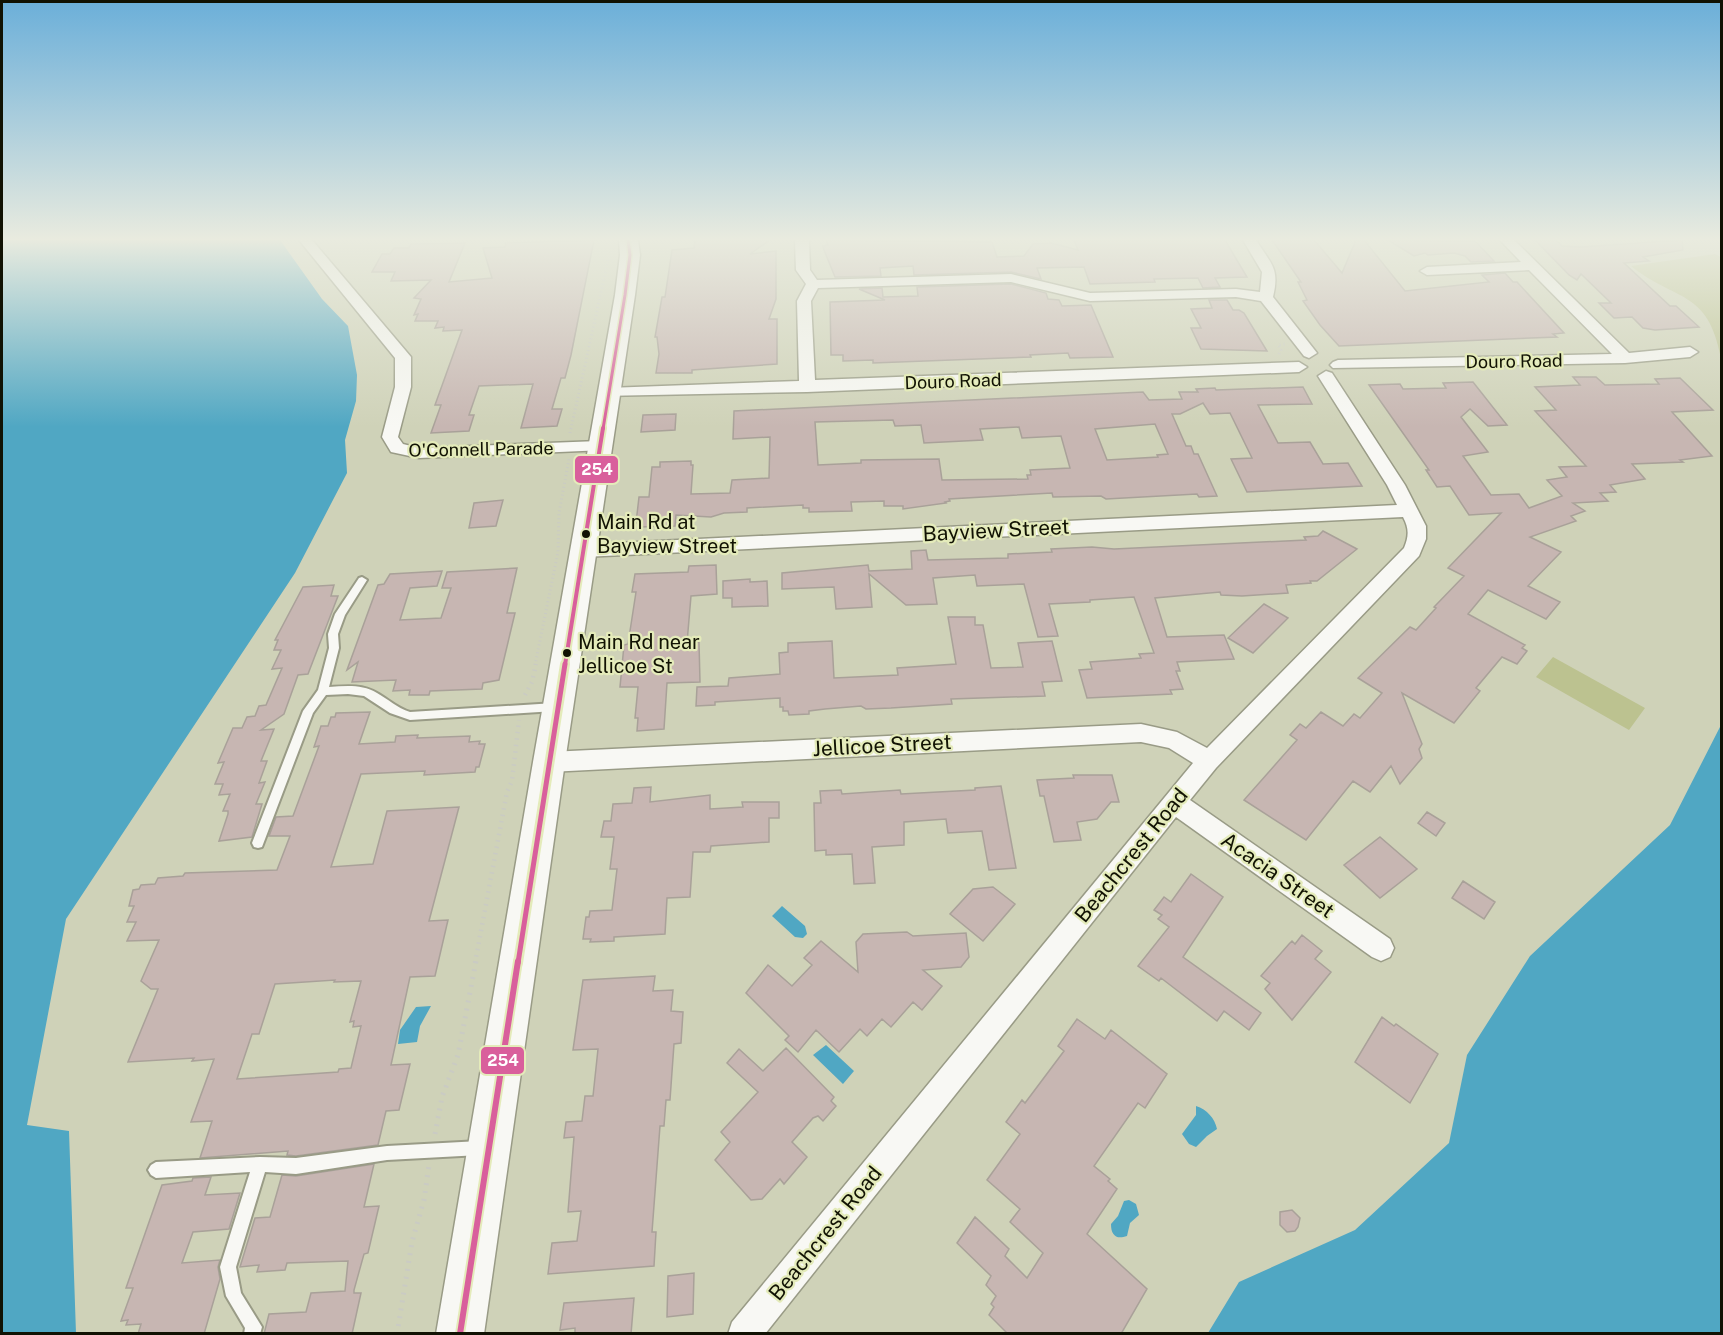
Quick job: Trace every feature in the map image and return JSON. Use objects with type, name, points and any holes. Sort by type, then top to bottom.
[{"type":"main road","points":[[460,1334],[583,550],[579,446],[608,393],[622,302]]},
{"type":"street","name":"O'Connell Parade","points":[[357,302],[403,357],[406,371],[405,383],[390,437],[399,450],[419,453],[579,446]]},
{"type":"street","points":[[804,302],[807,387]]},
{"type":"street","points":[[1270,302],[1304,348],[1324,355],[1332,371],[1310,374],[1299,366],[1298,358],[1304,348]]},
{"type":"street","points":[[1569,302],[1625,358]]},
{"type":"street","name":"Douro Road","points":[[1332,371],[1625,358],[1690,352]]},
{"type":"street","name":"Douro Road","points":[[608,393],[1299,366]]},
{"type":"street","name":"Beachcrest Road","points":[[744,1334],[1208,761],[1412,550],[1417,539],[1417,526],[1332,371]]},
{"type":"street","name":"Bayview Street","points":[[583,550],[1410,511]]},
{"type":"street","name":"Jellicoe Street","points":[[549,762],[1141,733],[1165,735],[1184,743],[1208,761]]},
{"type":"street","name":"Acacia Street","points":[[1174,802],[1382,948]]},
{"type":"lane","points":[[258,843],[308,711],[323,691],[334,648],[333,634],[340,614],[362,580]]},
{"type":"lane","points":[[323,691],[358,691],[371,694],[394,712],[410,716],[558,707]]},
{"type":"lane","points":[[156,1170],[260,1164],[296,1166],[387,1153],[489,1148]]},
{"type":"lane","points":[[252,1334],[254,1327],[234,1296],[228,1267],[260,1164]]},
{"type":"path","points":[[397,1334],[412,1242],[424,1200],[442,1097],[458,1055],[507,792],[512,781],[521,702],[532,682],[558,552],[559,513],[579,446],[601,302]]},
{"type":"path","points":[[1272,358],[1279,355],[1281,350],[1278,345],[1304,348]]},
{"type":"green space","points":[[1691,302],[1721,302],[1721,358],[1708,320]]},
{"type":"green space","points":[[1553,657],[1645,708],[1629,730],[1536,677]]},
{"type":"water","points":[[2,302],[325,302],[348,326],[357,375],[356,401],[345,440],[347,473],[295,573],[66,919],[27,1125],[69,1131],[76,1333],[2,1333]]},
{"type":"water","points":[[1721,725],[1721,1333],[1208,1333],[1239,1282],[1355,1230],[1449,1143],[1467,1055],[1530,956],[1670,825]]},
{"type":"water","points":[[782,906],[805,926],[807,934],[803,938],[795,937],[772,916]]},
{"type":"water","points":[[431,1006],[420,1026],[417,1042],[398,1044],[400,1030],[416,1007]]},
{"type":"water","points":[[826,1045],[854,1071],[843,1084],[813,1055]]},
{"type":"water","points":[[1196,1106],[1204,1109],[1210,1115],[1217,1129],[1196,1147],[1189,1144],[1182,1134],[1196,1115]]},
{"type":"water","points":[[1129,1200],[1136,1204],[1139,1215],[1130,1223],[1127,1236],[1117,1237],[1113,1234],[1111,1224],[1118,1216],[1124,1201]]},
{"type":"building","points":[[420,302],[582,302],[565,378],[561,378],[552,409],[562,409],[557,426],[521,428],[533,384],[479,386],[469,415],[474,415],[469,431],[431,433],[441,405],[435,405],[462,330],[443,331],[444,327],[435,328],[438,321],[415,321],[418,314],[414,315]]},
{"type":"building","points":[[661,302],[775,302],[769,319],[777,319],[777,364],[692,370],[692,373],[656,373],[659,354],[657,337],[655,337]]},
{"type":"building","points":[[830,302],[1060,302],[1062,306],[1091,305],[1113,357],[1070,358],[1068,353],[1030,355],[1031,357],[873,363],[873,360],[843,361],[843,355],[831,355]]},
{"type":"building","points":[[1210,302],[1228,302],[1233,310],[1244,313],[1267,351],[1201,349],[1191,328],[1201,328],[1191,309],[1212,308]]},
{"type":"building","points":[[1304,302],[1536,302],[1564,333],[1553,334],[1557,337],[1339,346]]},
{"type":"building","points":[[1666,302],[1670,306],[1676,306],[1699,327],[1655,330],[1643,328],[1632,317],[1614,318],[1599,303]]},
{"type":"building","points":[[1573,377],[1596,377],[1605,385],[1659,384],[1655,379],[1680,378],[1713,410],[1672,412],[1712,456],[1680,460],[1683,462],[1632,464],[1645,479],[1610,485],[1616,492],[1600,493],[1608,501],[1573,503],[1585,511],[1571,516],[1576,521],[1530,537],[1561,552],[1528,586],[1560,602],[1546,619],[1488,590],[1468,614],[1525,645],[1522,648],[1527,651],[1517,664],[1502,657],[1476,688],[1480,691],[1454,723],[1402,693],[1422,744],[1419,749],[1422,758],[1400,784],[1391,766],[1370,792],[1353,781],[1306,840],[1244,800],[1297,740],[1290,735],[1300,724],[1306,728],[1321,712],[1343,726],[1354,714],[1360,718],[1382,693],[1358,678],[1410,627],[1416,630],[1436,608],[1434,607],[1464,576],[1448,568],[1501,513],[1469,515],[1450,486],[1437,487],[1426,470],[1429,470],[1369,385],[1400,384],[1403,389],[1446,388],[1443,383],[1473,382],[1507,425],[1488,426],[1470,409],[1461,417],[1488,452],[1463,456],[1491,495],[1519,494],[1529,508],[1562,496],[1547,480],[1567,477],[1559,467],[1586,466],[1535,411],[1556,410],[1535,387],[1580,385]]},
{"type":"building","points":[[1303,387],[1312,404],[1258,405],[1278,443],[1310,442],[1323,464],[1348,463],[1362,486],[1247,492],[1231,459],[1252,458],[1230,413],[1210,414],[1203,403],[1180,414],[1172,414],[1186,446],[1191,446],[1194,454],[1198,454],[1217,496],[1199,497],[1197,494],[1106,499],[1101,496],[1053,497],[1052,493],[949,499],[950,501],[946,503],[903,509],[903,506],[884,506],[884,501],[851,502],[852,511],[809,512],[809,508],[803,508],[803,505],[747,508],[747,512],[724,513],[711,517],[676,515],[675,526],[639,527],[639,523],[636,523],[639,497],[649,497],[652,467],[660,467],[660,462],[691,461],[693,465],[691,494],[730,493],[732,480],[769,478],[770,437],[733,439],[734,411],[1143,392],[1149,400],[1182,399],[1179,392],[1198,392],[1196,389],[1215,388],[1216,390]],"holes":[[[893,420],[895,426],[921,425],[924,443],[983,440],[980,429],[1019,427],[1022,438],[1061,436],[1070,468],[1030,470],[1031,475],[1027,475],[1028,479],[942,480],[939,459],[861,460],[861,463],[818,465],[815,422]],[[1155,424],[1168,454],[1157,455],[1158,457],[1107,460],[1095,429]]]},
{"type":"building","points":[[676,414],[675,430],[641,432],[643,415]]},
{"type":"building","points":[[503,500],[496,526],[469,528],[474,503]]},
{"type":"building","points":[[1323,531],[1357,549],[1317,581],[1286,585],[1288,593],[1242,596],[1221,595],[1220,592],[1155,598],[1167,637],[1224,635],[1234,659],[1177,662],[1180,671],[1176,671],[1183,689],[1170,690],[1172,694],[1087,698],[1079,670],[1092,669],[1090,662],[1141,658],[1139,654],[1154,653],[1134,597],[1049,604],[1058,636],[1038,637],[1024,584],[977,586],[975,575],[933,578],[937,604],[906,605],[869,574],[872,607],[836,609],[834,587],[782,589],[782,573],[868,565],[869,571],[912,569],[911,551],[926,550],[928,560],[1008,558],[1008,554],[1052,552],[1051,549],[1092,547],[1114,549],[1306,540],[1304,537],[1318,536]]},
{"type":"building","points":[[716,565],[717,594],[691,596],[687,643],[699,642],[700,682],[667,683],[664,729],[637,731],[638,718],[635,718],[638,687],[620,687],[624,645],[628,644],[636,592],[632,592],[635,574],[688,572],[689,566]]},
{"type":"building","points":[[517,568],[507,613],[515,613],[499,680],[483,683],[482,689],[430,691],[429,695],[409,695],[410,690],[393,691],[396,680],[352,682],[358,662],[347,670],[378,585],[384,584],[390,574],[442,571],[437,586],[410,588],[400,620],[441,618],[451,588],[442,588],[447,572]]},
{"type":"building","points":[[750,579],[750,582],[767,581],[768,606],[732,607],[732,598],[723,598],[723,581]]},
{"type":"building","points":[[334,585],[331,596],[338,596],[308,674],[298,675],[284,714],[261,730],[274,729],[261,761],[267,761],[259,783],[265,782],[256,804],[262,804],[252,837],[219,841],[228,814],[228,811],[223,811],[230,794],[219,795],[223,784],[215,784],[224,762],[218,763],[233,728],[242,728],[247,717],[255,716],[259,706],[266,705],[282,668],[272,669],[281,650],[274,650],[278,640],[275,640],[303,587]]},
{"type":"building","points":[[1264,604],[1288,618],[1253,653],[1228,638]]},
{"type":"building","points":[[948,617],[975,617],[975,625],[983,625],[991,668],[1023,667],[1018,643],[1052,641],[1062,681],[1042,682],[1045,696],[951,699],[952,704],[866,709],[861,706],[809,711],[809,714],[789,715],[788,711],[783,711],[783,707],[780,707],[780,698],[715,702],[715,705],[696,706],[697,687],[728,686],[729,678],[780,674],[779,653],[788,652],[788,643],[832,641],[834,678],[898,675],[897,668],[956,664]]},
{"type":"building","points":[[370,712],[359,744],[395,742],[396,736],[418,735],[417,738],[470,736],[469,742],[480,741],[479,744],[485,744],[479,767],[476,767],[475,772],[424,775],[425,771],[361,774],[331,867],[373,864],[387,811],[459,807],[429,921],[448,920],[435,976],[410,977],[391,1065],[410,1064],[399,1110],[386,1111],[378,1145],[296,1156],[287,1155],[288,1151],[200,1158],[212,1121],[191,1122],[214,1059],[128,1062],[158,989],[151,989],[141,981],[159,940],[127,941],[136,922],[127,922],[134,906],[129,906],[133,890],[139,889],[141,885],[155,884],[158,878],[183,876],[185,873],[277,870],[290,836],[269,836],[276,817],[293,816],[319,746],[314,747],[321,726],[328,726],[331,717],[335,717],[336,713]],"holes":[[[335,980],[334,982],[361,981],[350,1022],[354,1021],[353,1027],[361,1026],[351,1068],[339,1069],[338,1072],[237,1079],[252,1034],[259,1034],[275,984]]]},
{"type":"building","points":[[1073,775],[1112,775],[1119,802],[1111,802],[1097,819],[1077,822],[1081,840],[1054,842],[1044,796],[1040,796],[1037,780],[1074,778]]},
{"type":"building","points":[[1001,786],[1016,868],[989,870],[982,831],[948,833],[946,819],[904,822],[904,845],[872,847],[875,883],[854,884],[852,854],[826,855],[826,850],[815,851],[814,803],[821,803],[820,791],[841,790],[842,794],[900,790],[901,794],[975,790],[975,788]]},
{"type":"building","points":[[651,787],[650,802],[710,795],[710,809],[743,807],[742,802],[779,802],[779,818],[769,818],[769,842],[711,846],[710,852],[693,852],[690,897],[667,898],[665,934],[614,937],[614,941],[590,942],[591,939],[583,939],[586,917],[589,917],[590,911],[612,910],[617,869],[610,869],[614,837],[601,837],[604,821],[611,821],[613,804],[632,803],[634,788]]},
{"type":"building","points":[[1427,812],[1445,823],[1436,836],[1418,823]]},
{"type":"building","points":[[1380,837],[1417,869],[1380,898],[1344,865]]},
{"type":"building","points":[[1191,874],[1223,897],[1183,957],[1261,1013],[1249,1030],[1224,1011],[1217,1021],[1161,978],[1159,981],[1138,966],[1169,927],[1158,919],[1162,915],[1154,910],[1164,897],[1171,902]]},
{"type":"building","points":[[1463,881],[1495,902],[1484,919],[1452,898]]},
{"type":"building","points":[[993,887],[1015,904],[983,941],[950,914],[973,889]]},
{"type":"building","points":[[907,932],[913,936],[966,933],[969,957],[961,967],[923,970],[942,986],[922,1010],[913,1002],[891,1027],[882,1019],[867,1036],[860,1029],[839,1052],[816,1030],[798,1052],[785,1040],[789,1036],[746,993],[768,965],[792,986],[812,965],[804,958],[821,941],[858,972],[856,942],[863,934]]},
{"type":"building","points":[[1302,935],[1322,951],[1315,959],[1331,972],[1292,1020],[1265,989],[1270,983],[1261,976],[1292,941],[1295,944]]},
{"type":"building","points":[[655,976],[653,991],[673,990],[671,1011],[683,1012],[681,1043],[674,1044],[670,1100],[666,1100],[664,1126],[660,1126],[652,1232],[656,1232],[654,1266],[548,1274],[552,1243],[577,1241],[581,1211],[568,1212],[574,1137],[564,1138],[566,1122],[582,1121],[585,1096],[593,1096],[598,1049],[573,1050],[583,980]]},
{"type":"building","points":[[1382,1017],[1394,1026],[1396,1024],[1438,1054],[1410,1103],[1355,1062]]},
{"type":"building","points":[[1077,1019],[1105,1039],[1111,1030],[1167,1074],[1145,1108],[1138,1103],[1094,1166],[1110,1179],[1108,1181],[1117,1189],[1087,1234],[1147,1289],[1121,1334],[1008,1334],[989,1315],[994,1307],[991,1304],[996,1296],[986,1285],[991,1276],[957,1243],[975,1217],[1009,1249],[1005,1256],[1027,1278],[1043,1253],[1010,1222],[1020,1209],[987,1180],[1020,1134],[1006,1122],[1022,1100],[1025,1103],[1064,1051],[1058,1046]]},
{"type":"building","points":[[786,1048],[834,1097],[831,1101],[836,1106],[823,1121],[818,1116],[813,1118],[792,1142],[807,1157],[784,1184],[780,1179],[762,1199],[751,1200],[715,1160],[730,1142],[721,1132],[758,1092],[727,1063],[739,1049],[763,1071]]},
{"type":"building","points":[[374,1164],[364,1207],[379,1206],[368,1253],[364,1254],[354,1290],[354,1293],[361,1293],[352,1334],[264,1334],[269,1314],[306,1312],[311,1293],[345,1291],[348,1261],[287,1263],[285,1270],[257,1272],[259,1265],[240,1267],[255,1218],[270,1217],[282,1175],[296,1176]]},
{"type":"building","points":[[211,1177],[205,1195],[240,1193],[229,1229],[193,1232],[182,1263],[220,1260],[218,1267],[220,1279],[204,1334],[138,1334],[141,1324],[126,1325],[128,1320],[121,1321],[133,1288],[126,1288],[162,1185],[192,1181],[193,1178]]},
{"type":"building","points":[[1292,1210],[1300,1218],[1298,1227],[1295,1231],[1287,1232],[1280,1225],[1280,1212]]},
{"type":"building","points":[[694,1273],[693,1314],[667,1317],[668,1276]]},
{"type":"building","points":[[634,1298],[631,1334],[575,1334],[575,1328],[560,1330],[564,1303]]},
{"type":"transit line","name":"254","points":[[460,1334],[624,302]]},
{"type":"place","name":"Main Rd at Bayview Street","points":[[586,534]]},
{"type":"place","name":"Main Rd near Jellicoe St","points":[[567,653]]}]
